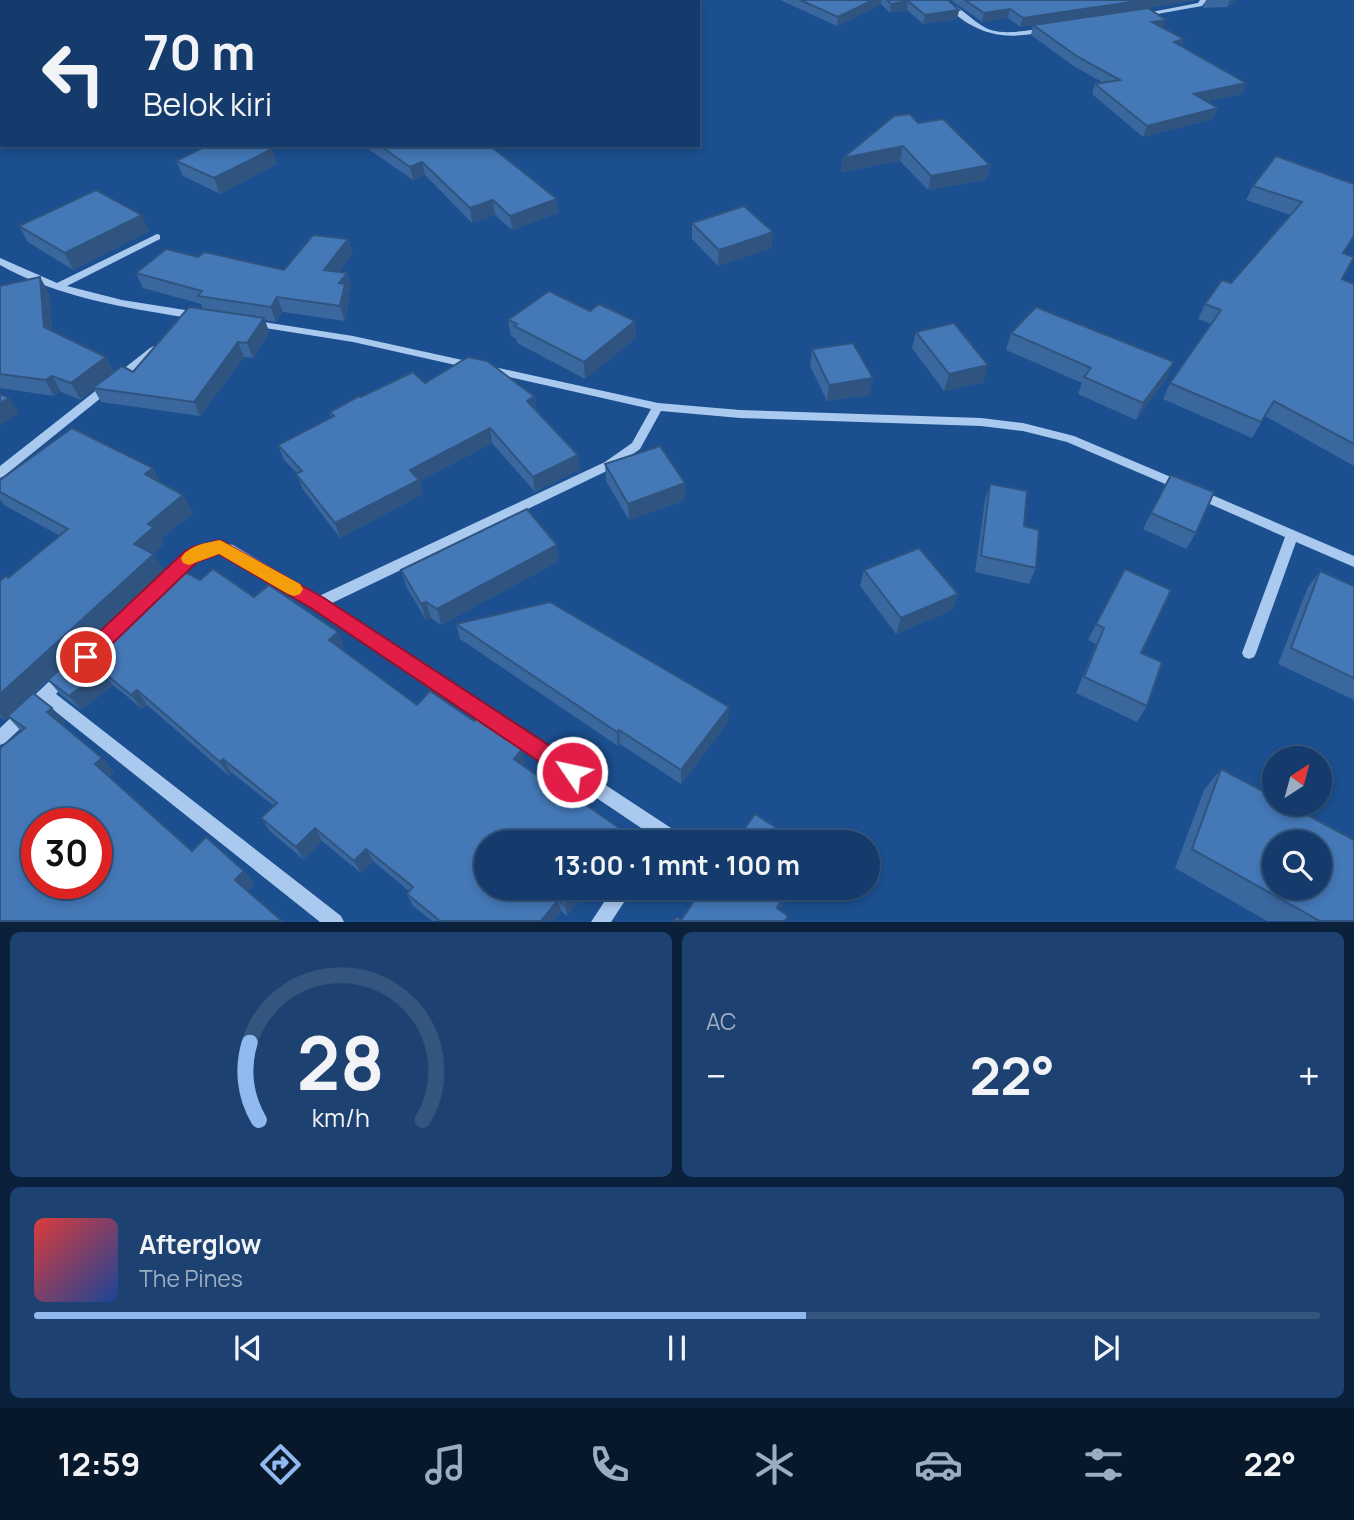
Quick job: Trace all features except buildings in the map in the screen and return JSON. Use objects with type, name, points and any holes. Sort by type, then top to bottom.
[{"type":"street","points":[[943,0],[973,25],[992,34],[1014,35],[1054,29]]},
{"type":"street","points":[[1134,16],[1200,5],[1204,0]]},
{"type":"street","points":[[56,287],[157,237]]},
{"type":"street","points":[[0,261],[24,275],[56,287],[184,318],[212,317]]},
{"type":"street","points":[[238,321],[353,339],[658,407],[740,414],[981,422],[1023,427],[1070,439],[1354,562]]},
{"type":"street","points":[[0,473],[137,365],[166,338]]},
{"type":"street","points":[[318,603],[609,465],[636,446],[658,407]]},
{"type":"street","points":[[1250,653],[1292,535]]},
{"type":"street","points":[[153,593],[199,551],[220,546],[318,603],[659,830]]},
{"type":"street","points":[[0,738],[76,666]]},
{"type":"street","points":[[46,695],[335,922]]},
{"type":"street","points":[[600,922],[616,900]]},
{"type":"slow traffic","points":[[189,558],[199,551],[220,546],[294,589]]},
{"type":"route","points":[[86,657],[191,557],[199,551],[220,546],[318,603],[572,772]]}]
